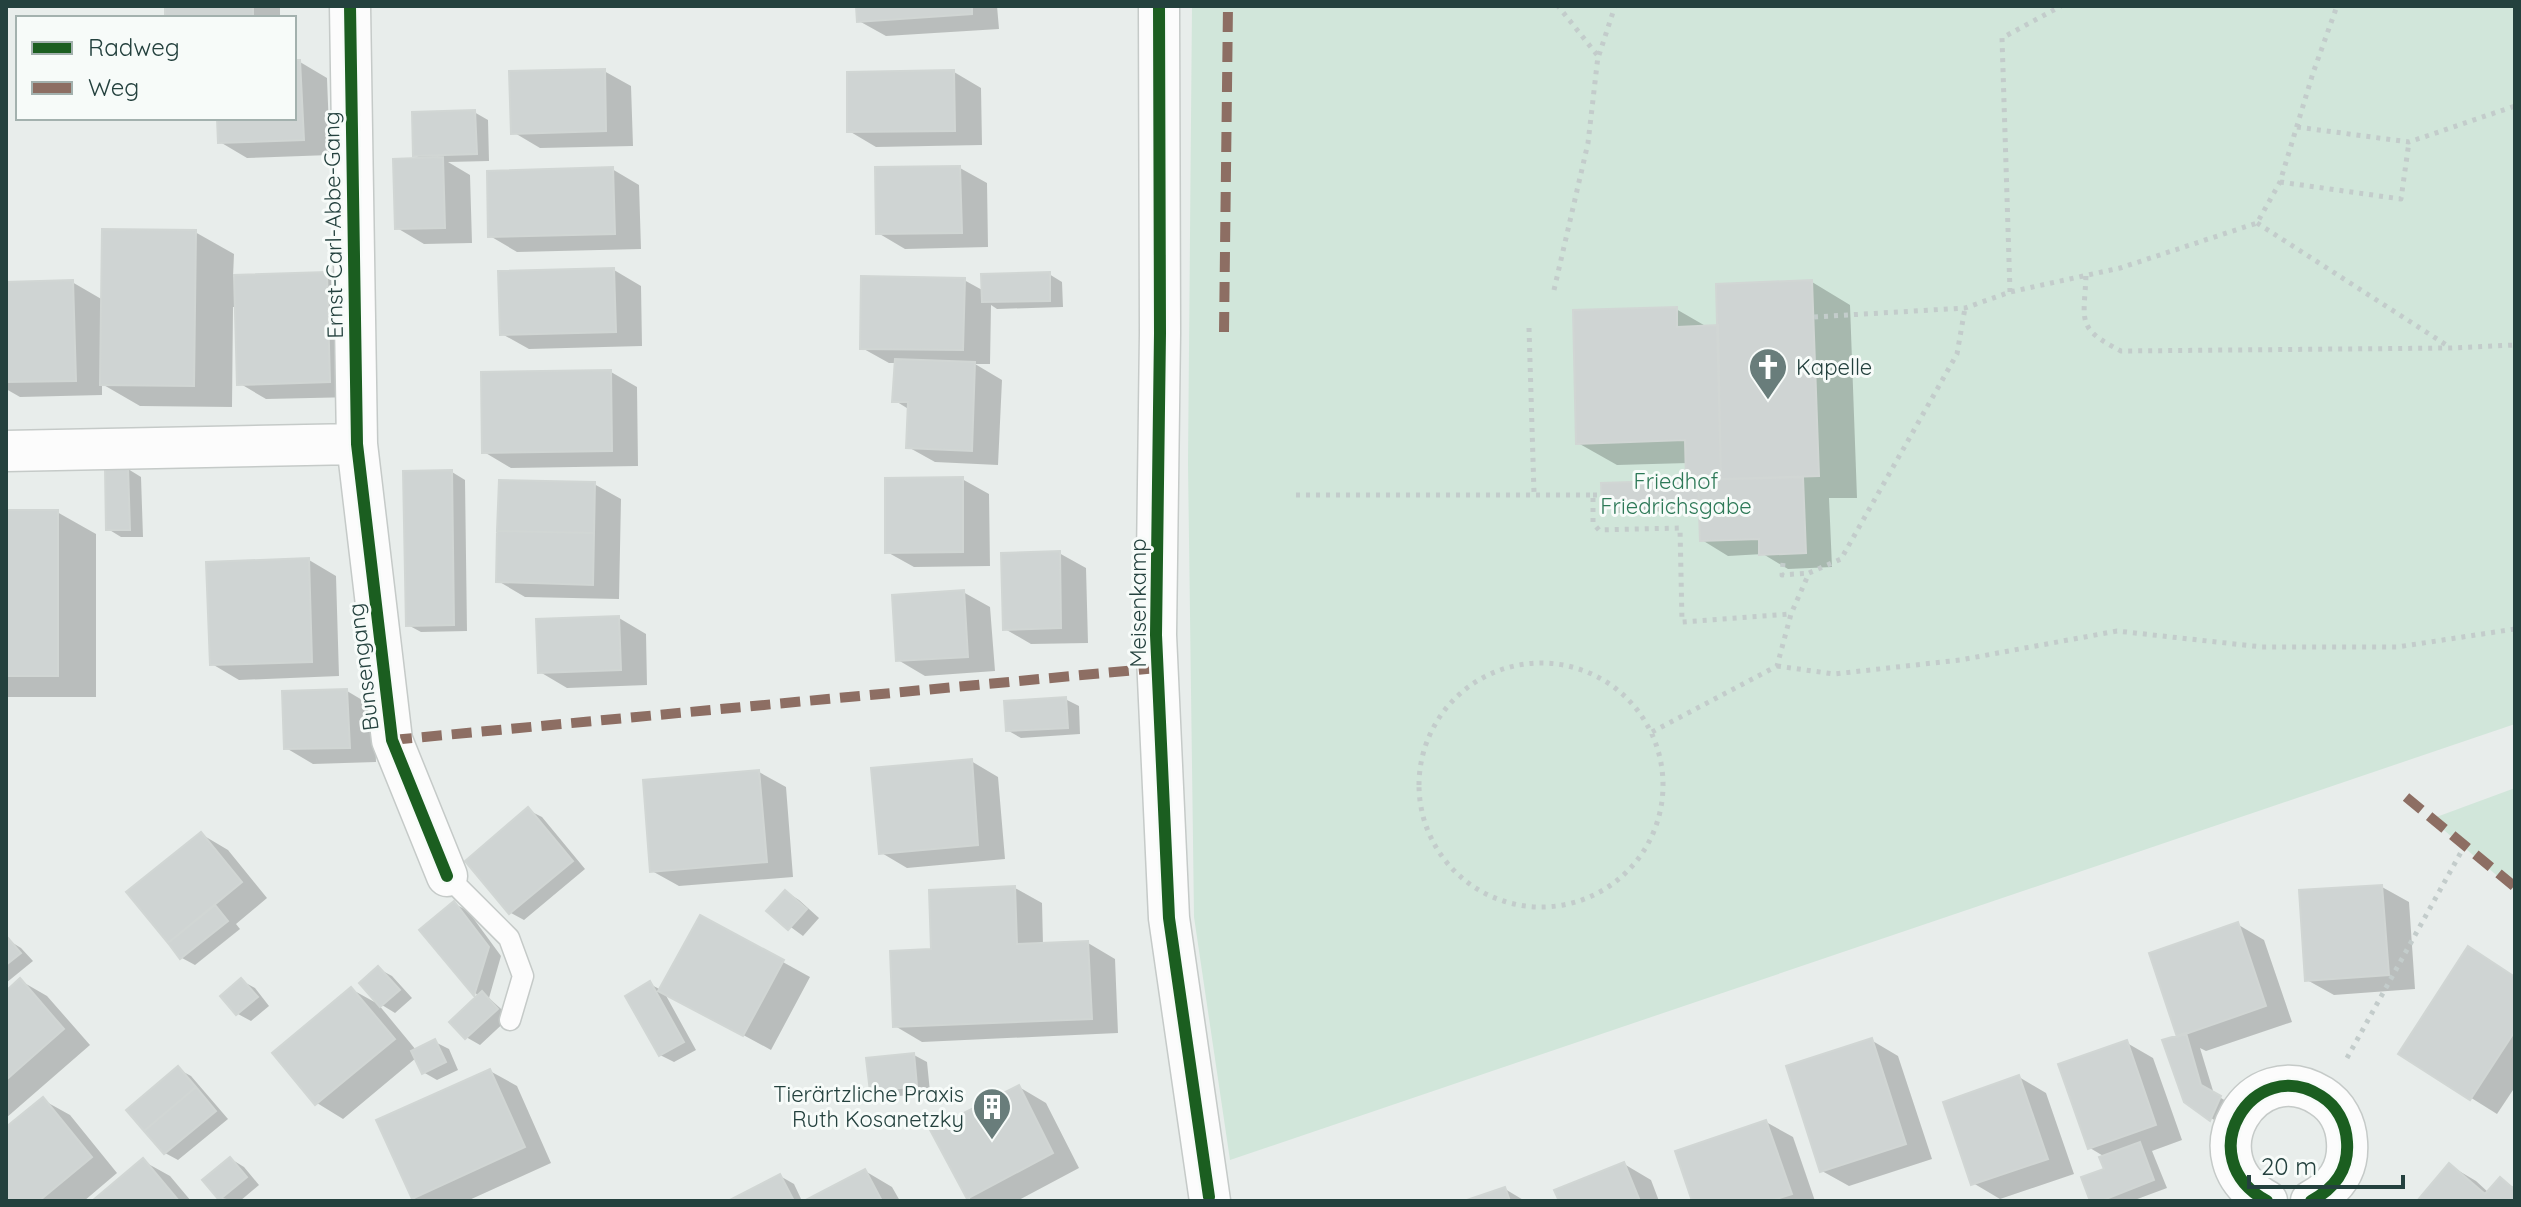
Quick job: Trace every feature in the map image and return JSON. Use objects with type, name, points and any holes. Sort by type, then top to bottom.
[{"type":"street","name":"Ernst-Carl-Abbe-Gang","points":[[350,6],[357,444]]},
{"type":"street","name":"Meisenkamp","points":[[1159,6],[1160,333],[1156,635],[1169,918],[1207,1200]]},
{"type":"street","points":[[6,451],[357,444]]},
{"type":"street","name":"Bunsengang","points":[[357,444],[392,740],[447,876]]},
{"type":"street","points":[[2256,1198],[2233,1166],[2229,1149],[2233,1126],[2245,1106],[2263,1092],[2286,1087],[2313,1091],[2325,1098],[2343,1120],[2347,1132],[2348,1155],[2340,1176],[2328,1192],[2311,1201]]},
{"type":"lane","points":[[447,876],[509,938],[523,976],[510,1020]]},
{"type":"path","points":[[1558,6],[1598,56]]},
{"type":"path","points":[[1554,290],[1588,143],[1598,56],[1615,6]]},
{"type":"path","points":[[2010,292],[2002,38],[2061,6]]},
{"type":"path","points":[[1814,317],[1965,308],[2010,292],[2120,268],[2257,223],[2280,182],[2337,6]]},
{"type":"path","points":[[2297,127],[2409,142],[2515,106]]},
{"type":"path","points":[[2280,182],[2401,199],[2409,142]]},
{"type":"path","points":[[2257,223],[2451,348]]},
{"type":"path","points":[[2086,276],[2084,320],[2095,338],[2121,351],[2515,345]]},
{"type":"path","points":[[1783,563],[1782,575],[1809,573],[1841,559],[1957,354],[1965,308]]},
{"type":"path","points":[[1529,328],[1534,493]]},
{"type":"path","points":[[1296,495],[1601,495]]},
{"type":"path","points":[[1593,495],[1593,523],[1599,530],[1680,528],[1682,622],[1791,614]]},
{"type":"path","points":[[1777,666],[1791,614],[1809,573]]},
{"type":"path","points":[[1652,732],[1777,666],[1834,674],[1960,660],[2117,631],[2262,647],[2397,647],[2515,629]]},
{"type":"path","points":[[1558,663],[1597,675],[1630,699],[1652,732],[1664,771],[1661,811],[1647,849],[1620,880],[1585,900],[1545,908],[1505,903],[1469,885],[1441,856],[1423,819],[1418,779],[1427,740],[1448,705],[1479,679],[1517,664],[1558,663]]},
{"type":"path","points":[[2325,1098],[2465,845]]},
{"type":"green space","name":"Friedhof Friedrichsgabe","points":[[1192,6],[2515,6],[2515,724],[1230,1160],[1194,917],[1188,464]]},
{"type":"green space","points":[[2515,788],[2515,891],[2431,819]]},
{"type":"building","points":[[165,6],[253,6],[253,16],[165,16]]},
{"type":"building","points":[[856,6],[972,6],[972,14],[857,22]]},
{"type":"building","points":[[296,60],[300,60],[304,140],[218,143],[217,120],[296,120]]},
{"type":"building","points":[[605,69],[606,131],[511,134],[509,71]]},
{"type":"building","points":[[954,70],[955,131],[847,132],[847,72]]},
{"type":"building","points":[[475,110],[477,154],[413,156],[412,112]]},
{"type":"building","points":[[443,157],[445,228],[395,229],[393,159]]},
{"type":"building","points":[[960,166],[962,233],[876,234],[875,167]]},
{"type":"building","points":[[613,167],[615,234],[488,237],[487,171]]},
{"type":"building","points":[[102,229],[196,230],[194,386],[100,385]]},
{"type":"building","points":[[614,268],[616,332],[500,335],[498,271]]},
{"type":"building","points":[[327,272],[330,382],[237,385],[234,275]]},
{"type":"building","points":[[1050,272],[1050,301],[982,302],[981,274]]},
{"type":"building","points":[[861,276],[965,278],[963,350],[860,349]]},
{"type":"building","points":[[73,280],[76,381],[6,382],[6,282]]},
{"type":"building","name":"Kapelle","points":[[1812,280],[1819,476],[1721,479],[1716,284]]},
{"type":"building","points":[[1677,307],[1677,327],[1718,325],[1721,479],[1686,480],[1685,440],[1576,444],[1573,310]]},
{"type":"building","points":[[895,359],[975,362],[972,451],[906,448],[908,402],[892,402]]},
{"type":"building","points":[[611,370],[612,451],[482,453],[481,372]]},
{"type":"building","points":[[128,467],[130,530],[106,530],[105,468]]},
{"type":"building","points":[[452,470],[454,625],[406,626],[403,471]]},
{"type":"building","points":[[963,477],[963,552],[885,553],[885,478]]},
{"type":"building","points":[[1803,477],[1806,553],[1759,555],[1759,539],[1700,541],[1698,480]]},
{"type":"building","points":[[499,480],[595,482],[594,533],[497,531]]},
{"type":"building","points":[[1698,480],[1699,503],[1602,506],[1601,483]]},
{"type":"building","points":[[6,510],[58,510],[58,676],[6,676]]},
{"type":"building","points":[[497,531],[594,533],[593,585],[496,582]]},
{"type":"building","points":[[1060,551],[1061,628],[1003,630],[1001,553]]},
{"type":"building","points":[[309,558],[312,662],[210,665],[206,562]]},
{"type":"building","points":[[964,590],[968,657],[896,661],[892,595]]},
{"type":"building","points":[[619,616],[621,670],[538,673],[536,619]]},
{"type":"building","points":[[347,689],[350,748],[284,749],[282,691]]},
{"type":"building","points":[[1066,697],[1068,728],[1006,731],[1004,701]]},
{"type":"building","points":[[972,759],[978,845],[879,854],[871,768]]},
{"type":"building","points":[[759,770],[767,862],[650,872],[643,780]]},
{"type":"building","points":[[528,807],[573,861],[509,914],[465,861]]},
{"type":"building","points":[[201,832],[242,882],[168,943],[126,892]]},
{"type":"building","points":[[2382,885],[2389,975],[2305,981],[2299,890]]},
{"type":"building","points":[[1015,886],[1017,944],[1088,941],[1092,1019],[893,1027],[890,951],[931,949],[929,890]]},
{"type":"building","points":[[785,890],[807,909],[788,930],[766,911]]},
{"type":"building","points":[[454,901],[489,947],[474,996],[419,930]]},
{"type":"building","points":[[215,905],[228,921],[180,959],[168,943]]},
{"type":"building","points":[[700,915],[784,960],[743,1036],[658,991]]},
{"type":"building","points":[[2238,922],[2266,1006],[2177,1037],[2149,953]]},
{"type":"building","points":[[6,939],[21,953],[6,965]]},
{"type":"building","points":[[2468,946],[2515,977],[2515,1031],[2470,1100],[2398,1054]]},
{"type":"building","points":[[378,966],[400,990],[380,1007],[359,983]]},
{"type":"building","points":[[20,978],[64,1029],[6,1080],[6,991]]},
{"type":"building","points":[[241,978],[258,997],[236,1015],[220,996]]},
{"type":"building","points":[[650,981],[684,1042],[659,1056],[625,996]]},
{"type":"building","points":[[351,987],[395,1039],[315,1105],[272,1053]]},
{"type":"building","points":[[482,991],[498,1009],[465,1039],[449,1022]]},
{"type":"building","points":[[2186,1033],[2201,1085],[2221,1096],[2210,1121],[2184,1102],[2162,1040]]},
{"type":"building","points":[[1872,1038],[1906,1144],[1820,1172],[1786,1066]]},
{"type":"building","points":[[435,1039],[446,1062],[422,1074],[411,1051]]},
{"type":"building","points":[[2127,1040],[2156,1125],[2088,1149],[2058,1064]]},
{"type":"building","points":[[914,1053],[917,1086],[870,1092],[866,1058]]},
{"type":"building","points":[[178,1066],[196,1087],[144,1131],[126,1110]]},
{"type":"building","points":[[490,1069],[525,1147],[412,1199],[376,1120]]},
{"type":"building","points":[[2019,1075],[2048,1159],[1971,1185],[1943,1102]]},
{"type":"building","name":"Tierärtzliche Praxis Ruth Kosanetzky","points":[[1019,1085],[1053,1153],[967,1199],[930,1130]]},
{"type":"building","points":[[196,1087],[216,1111],[164,1154],[144,1131]]},
{"type":"building","points":[[43,1097],[92,1157],[39,1201],[9,1201],[6,1197],[6,1127]]},
{"type":"building","points":[[1766,1120],[1792,1194],[1770,1201],[1692,1201],[1675,1151]]},
{"type":"building","points":[[2140,1142],[2154,1180],[2101,1201],[2090,1201],[2081,1177],[2104,1169],[2099,1157]]},
{"type":"building","points":[[230,1157],[247,1177],[219,1200],[202,1180]]},
{"type":"building","points":[[143,1158],[179,1201],[92,1201]]},
{"type":"building","points":[[1624,1162],[1640,1201],[1559,1201],[1554,1190]]},
{"type":"building","points":[[2449,1163],[2485,1194],[2500,1177],[2515,1190],[2515,1201],[2417,1201]]},
{"type":"building","points":[[865,1169],[882,1201],[804,1201]]},
{"type":"building","points":[[780,1174],[794,1201],[730,1200]]},
{"type":"building","points":[[1505,1187],[1510,1201],[1464,1201]]},
{"type":"marked path","points":[[1224,332],[1228,6]]},
{"type":"marked path","points":[[392,740],[1157,668]]},
{"type":"marked path","points":[[2406,797],[2515,887]]},
{"type":"cycle path","points":[[350,6],[357,444],[392,740],[447,876]]},
{"type":"cycle path","points":[[1159,6],[1160,333],[1156,635],[1169,918],[1209,1197]]},
{"type":"cycle path","points":[[2267,1201],[2244,1182],[2233,1160],[2231,1138],[2239,1116],[2253,1099],[2273,1088],[2296,1086],[2321,1096],[2332,1105],[2343,1122],[2346,1135],[2347,1152],[2343,1170],[2327,1190],[2311,1201]]},
{"type":"place","name":"Kapelle","points":[[1768,401]]},
{"type":"place","name":"Tierärtzliche Praxis Ruth Kosanetzky","points":[[992,1141]]}]
